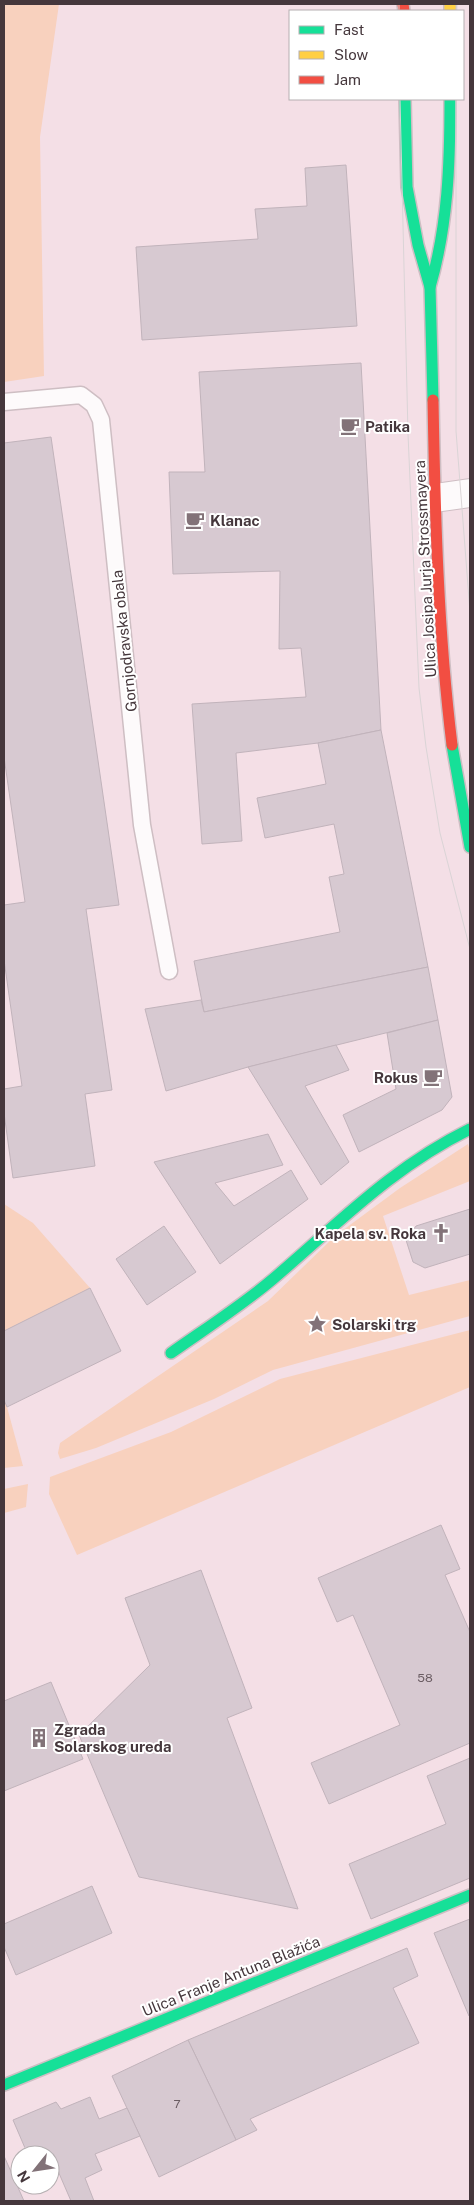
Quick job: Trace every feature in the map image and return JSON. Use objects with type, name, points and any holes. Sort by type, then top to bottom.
[{"type":"main road","name":"Ulica Josipa Jurja Strossmayera","points":[[406,100],[407,187],[416,238],[430,287],[435,498],[447,702],[455,766],[470,847]]},
{"type":"main road","name":"Ulica Josipa Jurja Strossmayera","points":[[430,287],[441,254],[447,224],[450,189],[450,100]]},
{"type":"main road","points":[[171,1353],[272,1280],[387,1178],[470,1129]]},
{"type":"main road","name":"Ulica Franje Antuna Blažića","points":[[4,2085],[470,1895]]},
{"type":"street","points":[[435,498],[470,493]]},
{"type":"lane","name":"Gornjodravska obala","points":[[4,402],[81,395],[94,405],[101,420],[142,825],[169,971]]},
{"type":"shaded area","points":[[4,4],[59,4],[40,137],[44,376],[4,382]]},
{"type":"shaded area","points":[[468,1144],[470,1151],[470,1181],[383,1216],[409,1295],[470,1280],[470,1316],[273,1370],[214,1399],[96,1448],[60,1459],[58,1453],[60,1443],[268,1301],[335,1236],[400,1188]]},
{"type":"shaded area","points":[[4,1204],[33,1223],[90,1288],[4,1331]]},
{"type":"shaded area","points":[[470,1330],[470,1387],[77,1555],[49,1494],[50,1477],[171,1432],[280,1379]]},
{"type":"shaded area","points":[[4,1400],[7,1407],[23,1466],[4,1468]]},
{"type":"shaded area","points":[[28,1484],[26,1507],[4,1513],[4,1489]]},
{"type":"building","points":[[346,165],[357,326],[142,340],[136,247],[258,239],[255,209],[307,206],[305,168]]},
{"type":"building","points":[[361,363],[381,730],[318,743],[236,753],[242,841],[202,844],[192,704],[306,697],[301,648],[279,649],[280,571],[173,574],[169,472],[205,472],[199,372]]},
{"type":"building","points":[[51,437],[119,905],[86,909],[112,1090],[85,1094],[95,1166],[13,1178],[4,1113],[4,1089],[22,1086],[4,960],[4,905],[25,902],[4,757],[4,443]]},
{"type":"building","points":[[381,730],[428,967],[204,1012],[194,961],[340,932],[329,877],[344,874],[334,824],[265,838],[257,798],[326,784],[318,743]]},
{"type":"building","points":[[428,967],[438,1020],[248,1067],[166,1091],[145,1009],[201,1000],[204,1012]]},
{"type":"building","points":[[438,1020],[452,1097],[442,1110],[359,1152],[343,1115],[396,1089],[387,1033]]},
{"type":"building","points":[[336,1045],[349,1070],[305,1086],[349,1162],[321,1185],[248,1067]]},
{"type":"building","points":[[268,1134],[283,1165],[215,1183],[234,1206],[291,1170],[308,1199],[220,1264],[154,1162]]},
{"type":"building","name":"Kapela sv. Roka","points":[[470,1209],[470,1254],[425,1268],[413,1262],[406,1240],[416,1226]]},
{"type":"building","points":[[164,1226],[196,1272],[147,1305],[116,1259]]},
{"type":"building","points":[[90,1288],[121,1351],[7,1407],[4,1400],[4,1331]]},
{"type":"building","points":[[441,1525],[460,1569],[445,1575],[470,1632],[470,1743],[329,1804],[311,1763],[400,1725],[353,1615],[337,1622],[318,1578]]},
{"type":"building","points":[[201,1570],[252,1708],[227,1718],[298,1909],[139,1877],[79,1735],[150,1665],[125,1598]]},
{"type":"building","name":"Zgrada Solarskog ureda","points":[[51,1682],[83,1759],[4,1791],[4,1701]]},
{"type":"building","points":[[470,1758],[470,1878],[371,1919],[349,1864],[446,1824],[427,1776]]},
{"type":"building","points":[[92,1886],[112,1933],[16,1975],[4,1947],[4,1924]]},
{"type":"building","points":[[470,1919],[470,2015],[469,2016],[434,1933]]},
{"type":"building","points":[[407,1948],[418,1976],[393,1988],[419,2043],[250,2119],[257,2130],[236,2140],[188,2040]]},
{"type":"building","points":[[188,2040],[236,2140],[159,2177],[112,2076]]},
{"type":"building","points":[[90,2097],[99,2119],[127,2108],[140,2136],[95,2154],[102,2170],[85,2178],[94,2201],[71,2201],[60,2176],[60,2145],[24,2145],[13,2120],[56,2102],[61,2109]]},
{"type":"building","points":[[4,2156],[10,2170],[10,2195],[21,2195],[24,2201],[4,2201]]},
{"type":"tram line","points":[[399,4],[399,10]]},
{"type":"tram line","points":[[457,4],[457,10]]},
{"type":"tram line","points":[[400,100],[408,434],[419,688],[426,747],[440,833],[470,949]]},
{"type":"tram line","points":[[456,100],[456,431],[470,612]]},
{"type":"traffic: fast","points":[[405,100],[407,187],[418,245],[430,287],[433,400]]},
{"type":"traffic: fast","points":[[430,287],[441,241],[447,194],[450,100]]},
{"type":"traffic: fast","points":[[452,745],[470,847]]},
{"type":"traffic: fast","points":[[171,1353],[261,1289],[390,1179],[442,1144],[470,1129]]},
{"type":"traffic: fast","points":[[4,2085],[470,1895]]},
{"type":"traffic: slow","points":[[450,4],[450,10]]},
{"type":"traffic: jam","points":[[403,4],[404,10]]},
{"type":"traffic: jam","points":[[433,400],[440,616],[452,745]]},
{"type":"place","name":"Patika","points":[[350,426]]},
{"type":"place","name":"Klanac","points":[[195,520]]},
{"type":"place","name":"Rokus","points":[[433,1077]]},
{"type":"place","name":"Kapela sv. Roka","points":[[441,1233]]},
{"type":"place","name":"Solarski trg","points":[[317,1324]]},
{"type":"place","name":"Zgrada Solarskog ureda","points":[[39,1738]]}]
